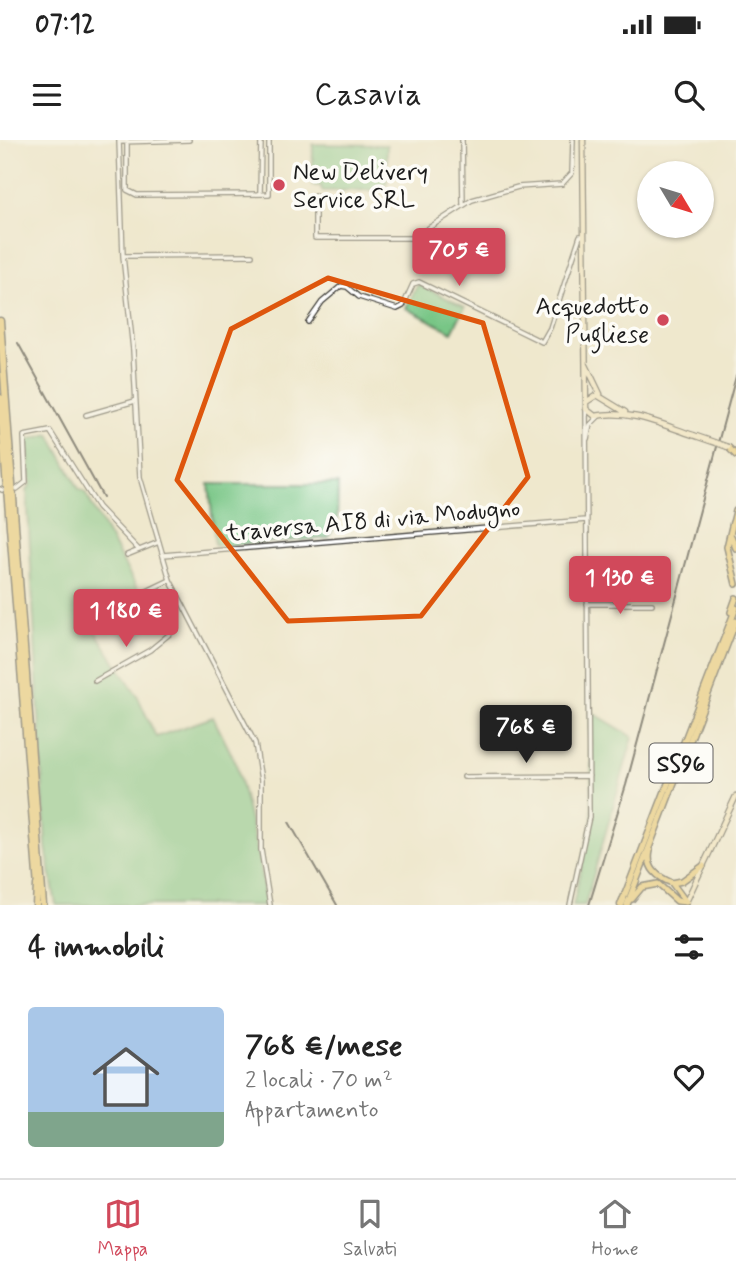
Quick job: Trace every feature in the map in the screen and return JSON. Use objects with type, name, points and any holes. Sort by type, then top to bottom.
[{"type":"highway","points":[[0,321],[41,905]]},
{"type":"highway","points":[[0,398],[39,875]]},
{"type":"main road","points":[[736,511],[727,547],[736,584]]},
{"type":"main road","points":[[733,522],[731,540],[736,548]]},
{"type":"main road","points":[[726,635],[736,598]]},
{"type":"main road","name":"SS96","points":[[624,904],[736,608]]},
{"type":"main road","name":"SS96","points":[[624,904],[736,621]]},
{"type":"main road","points":[[665,804],[648,860],[656,874],[672,883],[685,904]]},
{"type":"main road","points":[[672,883],[682,881],[704,866]]},
{"type":"main road","points":[[624,904],[647,884],[663,886],[673,897],[685,904]]},
{"type":"main road","points":[[673,897],[673,905]]},
{"type":"street","points":[[189,140],[119,141],[122,256],[134,350],[139,470],[170,580],[255,743],[261,780],[261,850],[270,905]]},
{"type":"street","points":[[260,195],[261,140]]},
{"type":"street","points":[[127,141],[128,192],[260,195],[270,194],[269,140]]},
{"type":"street","points":[[462,140],[463,205]]},
{"type":"street","points":[[315,195],[315,238],[413,238],[472,200],[518,187],[562,184],[572,173],[573,140]]},
{"type":"street","points":[[570,905],[589,820],[583,140]]},
{"type":"street","points":[[308,322],[322,302],[341,286],[347,287],[359,297],[397,309],[402,306],[412,286],[418,281],[542,342],[550,328],[580,236],[584,236]]},
{"type":"street","points":[[122,256],[252,255]]},
{"type":"street","points":[[585,360],[590,378],[607,407],[590,425],[586,444]]},
{"type":"street","points":[[586,403],[593,395],[603,398],[629,414],[733,449]]},
{"type":"street","points":[[86,415],[135,401]]},
{"type":"street","points":[[586,409],[591,415],[629,414]]},
{"type":"street","points":[[17,489],[26,482],[24,436],[50,431],[99,509],[139,550]]},
{"type":"street","name":"traversa AI8 di via Modugno","points":[[163,555],[586,520]]},
{"type":"street","points":[[127,555],[159,542]]},
{"type":"street","points":[[95,681],[150,650],[172,632],[145,592],[170,580]]},
{"type":"street","points":[[159,614],[181,602]]},
{"type":"street","points":[[587,604],[652,604]]},
{"type":"street","points":[[464,777],[589,776]]},
{"type":"street","points":[[685,904],[736,796]]},
{"type":"highlighted area","points":[[328,278],[483,323],[528,477],[421,616],[288,621],[177,480],[231,329]]},
{"type":"green space","points":[[313,144],[387,145],[387,184],[379,185],[378,190],[322,191],[321,186],[312,186]]},
{"type":"green space","points":[[418,284],[465,307],[452,332],[406,308]]},
{"type":"green space","points":[[50,434],[143,599],[91,625],[137,695],[156,737],[213,717],[236,763],[258,854],[266,905],[56,905],[46,847],[27,491],[31,483],[27,440]]},
{"type":"green space","points":[[209,484],[338,484],[337,522],[328,538],[215,546]]},
{"type":"green space","points":[[590,711],[633,737],[585,905],[573,905],[592,820]]},
{"type":"railway","points":[[18,343],[103,497]]},
{"type":"railway","points":[[589,905],[626,785],[736,376]]},
{"type":"railway","points":[[289,822],[337,905]]},
{"type":"place","name":"New Delivery Service SRL","points":[[279,185]]},
{"type":"place","name":"Acquedotto Pugliese","points":[[663,320]]}]
